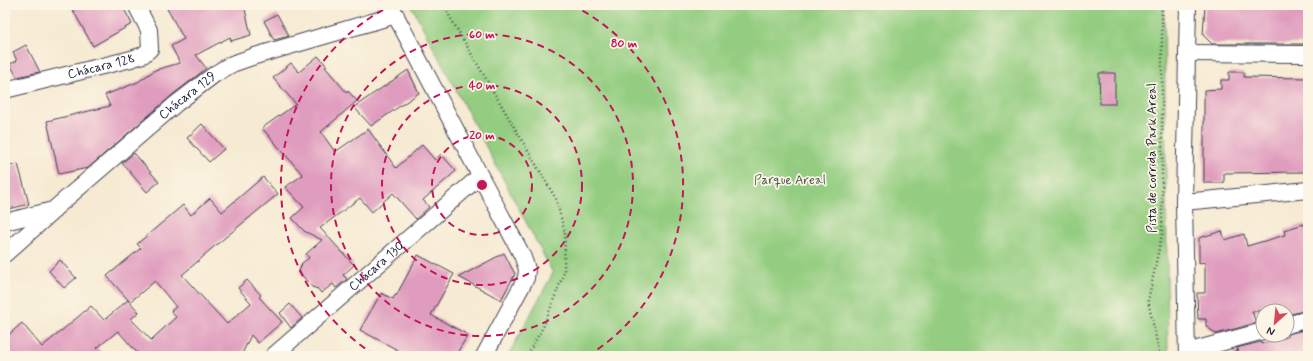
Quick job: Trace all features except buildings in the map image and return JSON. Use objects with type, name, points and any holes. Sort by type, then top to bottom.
[{"type":"street","name":"Chácara 128","points":[[5,90],[143,55],[150,49],[149,30],[136,5]]},
{"type":"street","points":[[1188,5],[1184,202],[1187,354],[1255,333]]},
{"type":"street","points":[[393,10],[479,177],[522,255],[527,268],[526,278],[484,356]]},
{"type":"street","name":"Chácara 129","points":[[5,222],[53,210],[178,103],[215,74],[232,64],[393,10]]},
{"type":"street","points":[[1188,53],[1308,54]]},
{"type":"street","name":"Chácara 130","points":[[273,356],[479,177]]},
{"type":"street","points":[[1184,202],[1308,190]]},
{"type":"street","points":[[5,254],[53,210]]},
{"type":"street","points":[[1295,323],[1308,319]]},
{"type":"path","points":[[443,5],[556,199],[565,233],[564,273],[544,325],[527,356]]},
{"type":"path","name":"Pista de corrida Park Areal","points":[[1160,356],[1148,301],[1162,234],[1162,5]]},
{"type":"green space","name":"Parque Areal","points":[[411,5],[1164,5],[1168,356],[508,356],[553,273]]}]
